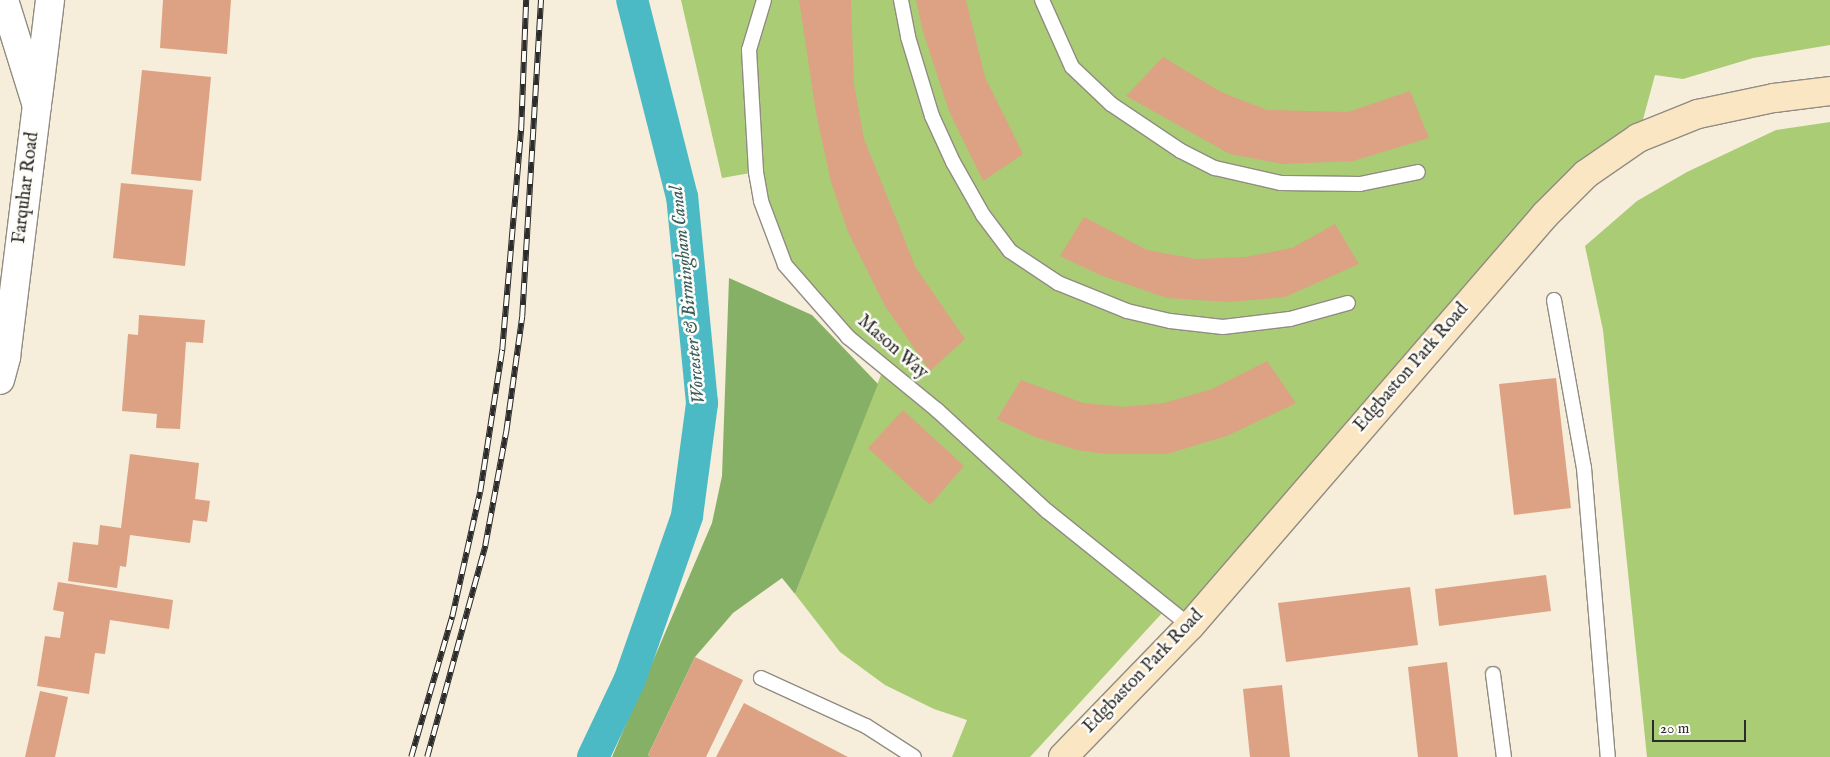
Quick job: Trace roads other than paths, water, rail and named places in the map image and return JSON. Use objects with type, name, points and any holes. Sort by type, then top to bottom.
[{"type":"street","name":"Farquhar Road","points":[[0,380],[6,358],[37,106],[4,0]]},
{"type":"street","points":[[37,106],[50,0]]},
{"type":"street","name":"Edgbaston Park Road","points":[[1063,757],[1190,626],[1545,215],[1586,174],[1638,138],[1698,114],[1774,98],[1830,91]]},
{"type":"lane","name":"Mason Way","points":[[764,0],[749,50],[756,172],[761,201],[785,265],[848,337],[937,410],[1047,511],[1190,626]]},
{"type":"lane","points":[[902,0],[908,37],[932,116],[979,207],[1010,251],[1058,283],[1127,311],[1170,321],[1223,327],[1290,319],[1348,302]]},
{"type":"lane","points":[[1042,0],[1072,66],[1112,104],[1182,150],[1215,168],[1281,183],[1360,184],[1418,172]]},
{"type":"lane","points":[[1554,300],[1584,468],[1608,757]]},
{"type":"lane","points":[[1493,674],[1504,757]]},
{"type":"lane","points":[[761,678],[866,726],[914,757]]},
{"type":"waterway","name":"Worcester & Birmingham Canal","points":[[593,757],[630,679],[687,516],[702,403],[682,197],[632,0]]},
{"type":"railway","points":[[411,757],[452,617],[480,492],[502,350],[521,128],[526,0]]},
{"type":"railway","points":[[427,757],[485,546],[506,432],[522,316],[541,0]]}]
